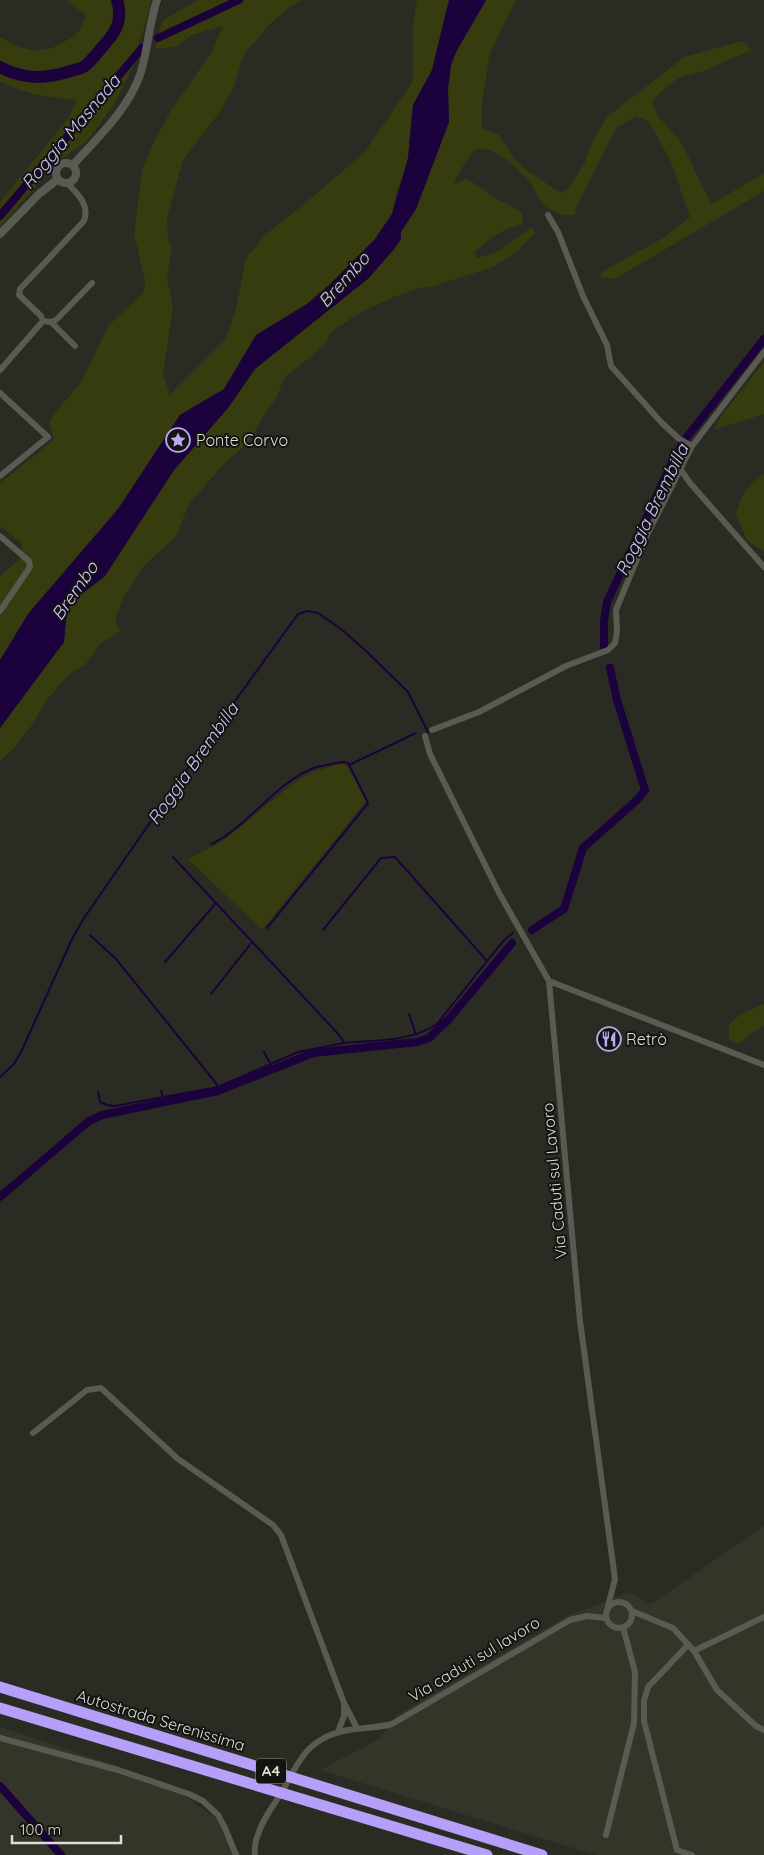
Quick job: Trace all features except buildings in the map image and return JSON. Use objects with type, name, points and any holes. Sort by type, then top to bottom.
[{"type":"highway","name":"Autostrada Serenissima","points":[[0,1688],[542,1855]]},
{"type":"highway","name":"A4","points":[[0,1708],[487,1855]]},
{"type":"street","points":[[73,165],[112,122],[128,99],[140,73],[157,0]]},
{"type":"street","points":[[58,179],[56,170],[59,165],[68,163],[73,165],[76,170],[76,176],[67,183]]},
{"type":"street","points":[[43,322],[41,316],[19,295],[20,289],[84,221],[87,214],[86,207],[67,183],[58,179]]},
{"type":"street","points":[[0,234],[39,194],[58,179]]},
{"type":"street","points":[[548,215],[558,232],[582,296],[607,345],[611,366],[661,422],[678,438],[691,446]]},
{"type":"street","points":[[0,370],[43,322],[51,322],[58,317],[92,283]]},
{"type":"street","points":[[51,322],[75,346]]},
{"type":"street","points":[[432,730],[479,712],[566,666],[608,650],[615,643],[617,632],[616,610],[646,537],[691,446],[764,352]]},
{"type":"street","points":[[0,393],[48,437],[0,476]]},
{"type":"street","points":[[680,470],[764,567]]},
{"type":"street","points":[[0,536],[30,561],[30,567],[0,611]]},
{"type":"street","points":[[424,736],[430,754],[499,893],[550,981],[764,1065]]},
{"type":"street","name":"Via Caduti sul Lavoro","points":[[550,981],[580,1321],[614,1579],[606,1618]]},
{"type":"street","points":[[33,1433],[87,1390],[101,1388],[178,1459],[273,1525],[278,1530],[284,1543],[344,1703],[357,1728]]},
{"type":"street","points":[[608,1606],[615,1602],[624,1602],[632,1611],[673,1628],[687,1646],[694,1651],[717,1690],[756,1726],[764,1730]]},
{"type":"street","points":[[606,1618],[614,1628],[623,1628],[630,1623],[632,1611]]},
{"type":"street","name":"Via caduti sul lavoro","points":[[255,1855],[254,1851],[259,1831],[270,1811],[300,1762],[309,1750],[323,1739],[338,1732],[392,1724],[570,1620],[587,1616],[606,1618]]},
{"type":"street","points":[[694,1651],[764,1617]]},
{"type":"street","points":[[606,1835],[634,1722],[634,1672],[623,1628]]},
{"type":"street","points":[[687,1646],[648,1687],[644,1700],[644,1721],[677,1850],[692,1855]]},
{"type":"street","points":[[338,1732],[344,1716],[344,1703]]},
{"type":"street","points":[[0,1738],[110,1768],[189,1794],[203,1801],[218,1815],[226,1828],[234,1852]]},
{"type":"shaded area","points":[[764,1526],[764,1855],[596,1855],[320,1770],[381,1738],[395,1716],[567,1616],[630,1592],[651,1604]]},
{"type":"shaded area","points":[[0,1727],[168,1783],[216,1819],[241,1855],[0,1855]]},
{"type":"green space","points":[[66,0],[151,0],[139,43],[137,59],[113,106],[86,142],[51,166],[43,178],[0,227],[0,202],[70,116],[76,100],[27,92],[0,81],[0,37],[16,46],[34,51],[52,48],[71,38],[81,29],[85,15]]},
{"type":"green space","points":[[198,0],[302,0],[288,8],[269,25],[243,56],[233,89],[217,116],[183,160],[167,218],[168,240],[172,246],[167,279],[173,306],[163,375],[170,395],[226,339],[236,308],[246,258],[265,235],[364,153],[413,81],[413,26],[417,0],[449,0],[432,70],[413,105],[408,157],[404,175],[396,193],[392,214],[375,239],[307,304],[256,335],[224,389],[180,415],[118,509],[44,595],[0,660],[0,576],[19,560],[22,544],[0,526],[0,483],[54,440],[49,423],[54,414],[82,381],[108,326],[144,292],[145,280],[134,234],[142,171],[152,146],[170,112],[211,53],[223,26],[192,35],[176,47],[155,49],[162,21]]},
{"type":"green space","points":[[486,0],[516,0],[490,53],[482,102],[482,129],[498,134],[514,158],[528,171],[561,193],[569,188],[586,160],[592,142],[607,117],[684,57],[742,41],[752,50],[701,72],[679,78],[653,100],[659,116],[683,146],[712,204],[764,173],[764,191],[615,279],[598,277],[605,270],[663,238],[690,217],[671,162],[649,122],[637,116],[617,127],[583,193],[574,215],[563,215],[545,205],[531,184],[516,168],[498,154],[485,149],[474,150],[456,177],[454,184],[467,179],[471,181],[522,213],[523,224],[503,231],[491,238],[475,252],[477,258],[497,252],[532,227],[535,233],[519,250],[493,267],[396,296],[361,312],[332,331],[325,344],[287,375],[277,397],[249,442],[223,465],[189,504],[176,536],[143,567],[122,600],[115,621],[120,630],[101,643],[85,665],[69,674],[46,701],[32,725],[13,749],[0,761],[0,728],[64,642],[66,619],[71,602],[105,576],[174,470],[228,408],[255,369],[400,232],[416,209],[449,122],[448,88],[451,65],[456,52]]},
{"type":"green space","points":[[764,362],[764,414],[714,430],[722,415]]},
{"type":"green space","points":[[764,474],[764,552],[747,540],[736,515],[740,501],[746,491]]},
{"type":"green space","points":[[343,763],[348,767],[366,801],[262,930],[188,859],[223,841],[295,782],[312,772]]},
{"type":"green space","points":[[764,1004],[764,1025],[738,1044],[729,1039],[729,1024],[741,1014]]},
{"type":"water","name":"Brembo","points":[[449,0],[486,0],[456,52],[451,65],[448,88],[449,122],[416,209],[401,232],[401,239],[369,278],[255,369],[228,408],[174,470],[105,576],[71,602],[66,619],[64,642],[0,728],[0,660],[28,614],[118,509],[180,415],[224,389],[256,335],[307,304],[329,285],[375,239],[392,214],[408,158],[413,105],[432,70]]},
{"type":"waterway","points":[[0,67],[18,74],[35,77],[62,74],[83,67],[109,40],[115,30],[119,19],[117,0]]},
{"type":"waterway","name":"Roggia Masnada","points":[[158,38],[239,0]]},
{"type":"waterway","name":"Roggia Masnada","points":[[0,216],[142,48]]},
{"type":"waterway","name":"Roggia Brembilla","points":[[604,646],[604,621],[607,602],[671,465],[683,442],[764,339]]},
{"type":"waterway","name":"Roggia Brembilla","points":[[0,1077],[14,1064],[22,1050],[72,939],[84,918],[214,730],[298,614],[308,611],[318,613],[341,629],[365,650],[408,692],[428,732]]},
{"type":"waterway","name":"Roggia Brembilla","points":[[532,930],[564,909],[583,848],[637,800],[645,790],[617,700],[610,668]]},
{"type":"waterway","points":[[267,928],[368,803],[349,765],[416,733]]},
{"type":"waterway","points":[[212,844],[239,826],[276,792],[303,773],[334,763],[344,762],[349,765]]},
{"type":"waterway","points":[[98,1092],[100,1102],[115,1106],[218,1087],[298,1052],[344,1043],[340,1036],[173,857]]},
{"type":"waterway","points":[[323,930],[381,858],[395,857],[487,961]]},
{"type":"waterway","points":[[165,962],[216,903]]},
{"type":"waterway","points":[[344,1043],[404,1037],[427,1030],[437,1024],[505,939],[513,933]]},
{"type":"waterway","points":[[90,935],[116,959],[218,1087]]},
{"type":"waterway","points":[[211,994],[252,942]]},
{"type":"waterway","name":"Roggia Brembilla","points":[[0,1197],[89,1121],[102,1115],[218,1091],[313,1053],[417,1042],[429,1038],[449,1019],[512,943]]},
{"type":"waterway","points":[[409,1014],[416,1035]]},
{"type":"waterway","points":[[264,1052],[271,1065]]},
{"type":"waterway","points":[[161,1091],[163,1097]]},
{"type":"waterway","name":"Roggia Brembilla","points":[[0,1786],[61,1855]]},
{"type":"place","name":"Ponte Corvo","points":[[178,440]]},
{"type":"place","name":"Retrò","points":[[609,1039]]}]
